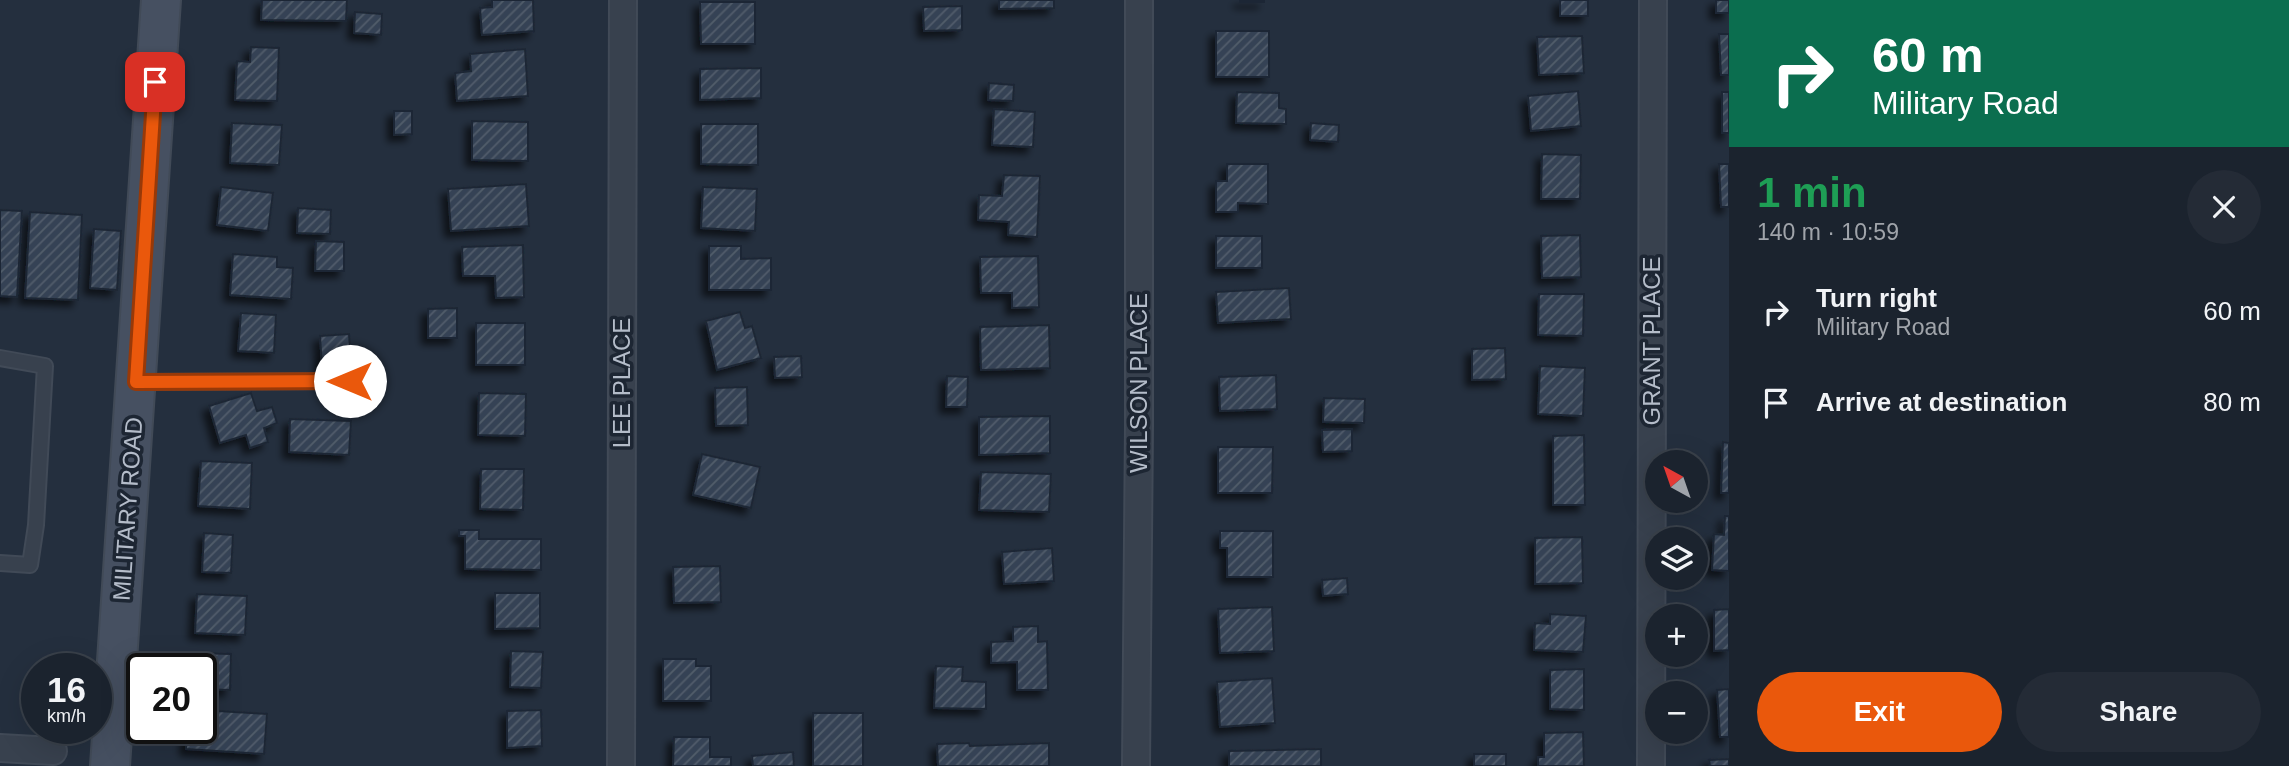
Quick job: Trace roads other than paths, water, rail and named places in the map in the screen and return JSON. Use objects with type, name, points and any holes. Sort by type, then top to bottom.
[{"type":"street","name":"MILITARY ROAD","points":[[110,766],[161,0]]},
{"type":"street","name":"LEE PLACE","points":[[621,766],[623,0]]},
{"type":"street","name":"WILSON PLACE","points":[[1136,766],[1139,0]]},
{"type":"street","name":"GRANT PLACE","points":[[1651,766],[1653,0]]},
{"type":"street","points":[[0,748],[53,751]]},
{"type":"lane","points":[[0,358],[45,366],[36,524],[30,565],[0,563]]},
{"type":"lane","points":[[136,382],[350,381]]}]
